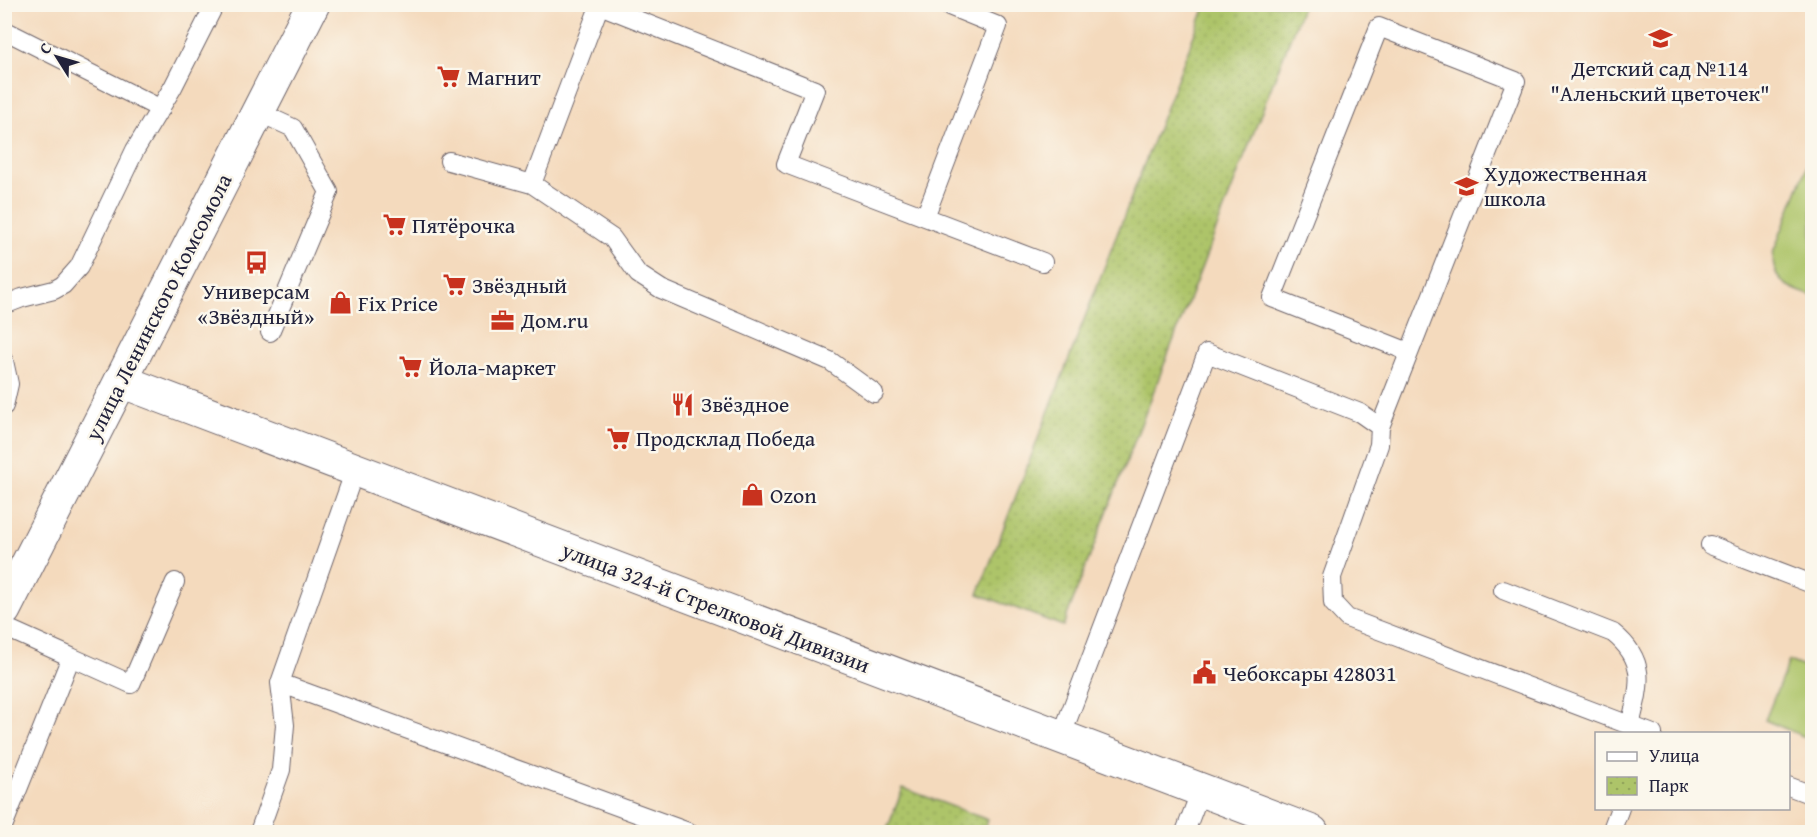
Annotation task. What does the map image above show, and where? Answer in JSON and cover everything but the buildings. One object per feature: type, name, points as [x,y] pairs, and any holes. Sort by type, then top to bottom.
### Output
[{"type":"street","name":"улица Ленинского Комсомола","points":[[4,610],[313,4]]},
{"type":"street","name":"улица 324-й Стрелковой Дивизии","points":[[121,381],[1312,832]]},
{"type":"lane","points":[[4,305],[22,297],[54,290],[72,277],[79,267],[135,150],[161,109],[215,4]]},
{"type":"lane","points":[[925,217],[998,26],[944,4]]},
{"type":"lane","points":[[532,184],[598,5],[815,90],[786,164],[1043,262]]},
{"type":"lane","points":[[1409,352],[1272,298],[1378,27],[1516,81],[1380,428],[1379,445],[1332,577],[1333,603],[1347,618],[1647,732]]},
{"type":"lane","points":[[4,30],[161,109]]},
{"type":"lane","points":[[258,112],[293,128],[329,192],[270,332]]},
{"type":"lane","points":[[449,161],[532,184],[612,238],[638,274],[661,289],[830,361],[874,393]]},
{"type":"lane","points":[[1061,737],[1207,353],[1360,413],[1380,428]]},
{"type":"lane","points":[[4,361],[9,384],[4,406]]},
{"type":"lane","points":[[260,832],[281,770],[285,725],[280,683],[355,470]]},
{"type":"lane","points":[[1710,545],[1812,584]]},
{"type":"lane","points":[[4,627],[131,684],[175,582]]},
{"type":"lane","points":[[1503,590],[1613,633],[1627,644],[1636,661],[1639,689],[1630,726]]},
{"type":"lane","points":[[4,824],[71,657]]},
{"type":"lane","points":[[280,683],[688,832]]},
{"type":"lane","points":[[1790,787],[1812,795]]},
{"type":"lane","points":[[1185,832],[1201,790]]},
{"type":"lane","points":[[1611,832],[1619,810]]},
{"type":"green space","points":[[1206,4],[1303,5],[1063,626],[978,594]]},
{"type":"green space","points":[[1812,153],[1812,296],[1783,283],[1775,272],[1773,253]]},
{"type":"green space","points":[[1789,661],[1812,670],[1812,740],[1765,720]]},
{"type":"green space","points":[[903,788],[988,820],[984,832],[886,832]]},
{"type":"place","name":"Детский сад №114 \"Аленьский цветочек\"","points":[[1660,39]]},
{"type":"place","name":"Магнит","points":[[449,77]]},
{"type":"place","name":"Художественная школа","points":[[1466,186]]},
{"type":"place","name":"Пятёрочка","points":[[394,225]]},
{"type":"place","name":"Универсам «Звёздный»","points":[[256,262]]},
{"type":"place","name":"Звёздный","points":[[454,285]]},
{"type":"place","name":"Fix Price","points":[[340,303]]},
{"type":"place","name":"Дом.ru","points":[[503,320]]},
{"type":"place","name":"Йола-маркет","points":[[411,367]]},
{"type":"place","name":"Звёздное","points":[[683,404]]},
{"type":"place","name":"Продсклад Победа","points":[[618,438]]},
{"type":"place","name":"Ozon","points":[[752,495]]},
{"type":"place","name":"Чебоксары 428031","points":[[1205,673]]}]
